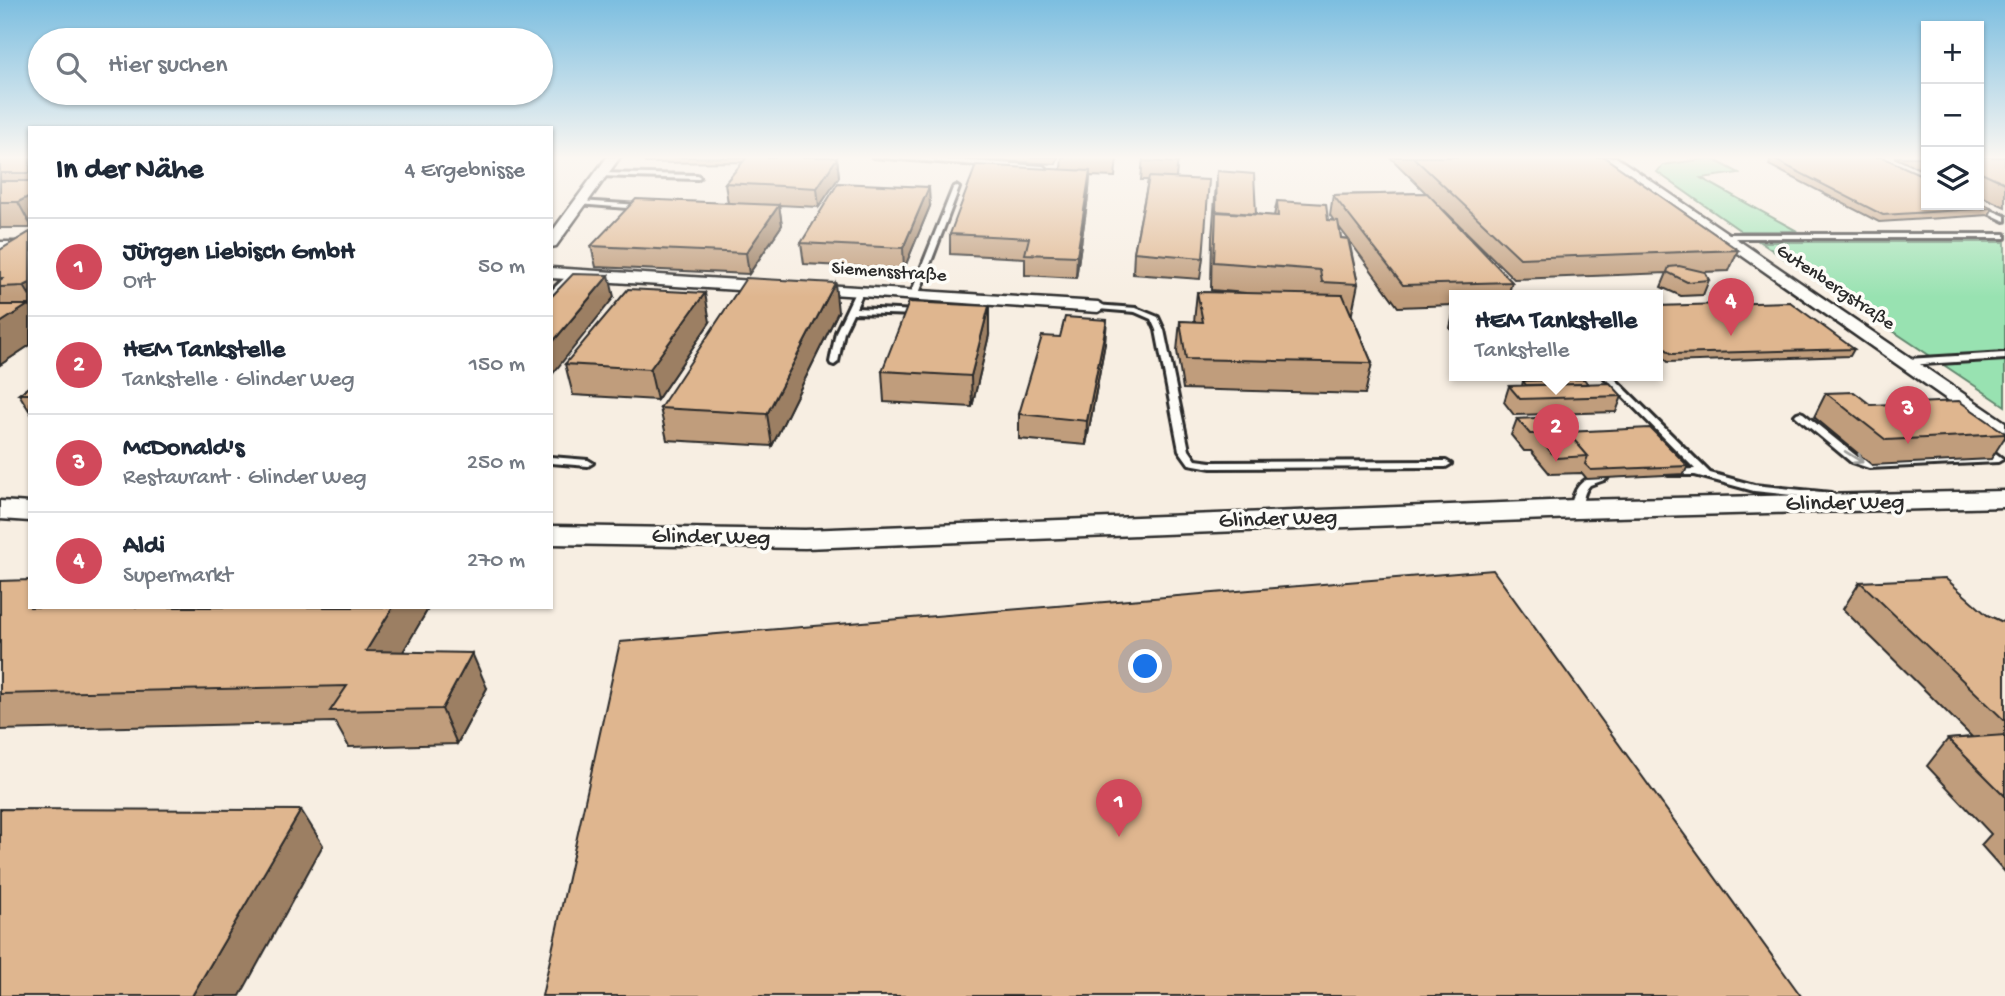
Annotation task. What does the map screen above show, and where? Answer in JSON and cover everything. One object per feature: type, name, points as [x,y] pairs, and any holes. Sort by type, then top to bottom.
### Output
[{"type":"main road","name":"Glinder Weg","points":[[553,535],[805,539],[1576,509],[1893,504],[2005,499]]},
{"type":"main road","points":[[0,510],[28,512]]},
{"type":"street","points":[[553,240],[580,203]]},
{"type":"street","name":"Gutenbergstraße","points":[[1675,203],[2005,430]]},
{"type":"street","points":[[0,246],[28,247]]},
{"type":"street","points":[[10,261],[28,248]]},
{"type":"street","name":"Siemensstraße","points":[[553,273],[687,287],[859,292],[1098,307]]},
{"type":"lane","points":[[589,203],[651,207]]},
{"type":"lane","points":[[914,296],[950,203]]},
{"type":"lane","points":[[1984,210],[2005,219]]},
{"type":"lane","points":[[1722,236],[2005,236]]},
{"type":"lane","points":[[553,293],[573,275]]},
{"type":"lane","points":[[834,362],[841,332],[859,292]]},
{"type":"lane","points":[[1098,307],[1136,310],[1154,317],[1160,330],[1184,450],[1193,462],[1211,465],[1446,464]]},
{"type":"lane","points":[[851,310],[925,313]]},
{"type":"lane","points":[[1907,362],[2005,356]]},
{"type":"lane","points":[[1611,381],[1708,475]]},
{"type":"lane","points":[[1800,415],[1855,460],[1869,465],[1998,460],[1974,441]]},
{"type":"lane","points":[[553,460],[588,463]]},
{"type":"lane","points":[[1657,474],[1695,472],[1754,488],[1893,504]]},
{"type":"lane","points":[[1576,509],[1577,495],[1582,486],[1593,477],[1618,476]]},
{"type":"green space","points":[[1702,203],[1747,203],[1797,231],[1741,231]]},
{"type":"green space","points":[[1760,242],[2005,242],[2005,406]]},
{"type":"building","points":[[632,203],[779,205],[746,253],[591,246]]},
{"type":"building","points":[[825,203],[922,203],[903,248],[801,243]]},
{"type":"building","points":[[962,203],[1085,203],[1077,256],[1025,254],[1029,238],[950,234]]},
{"type":"building","points":[[1144,203],[1207,203],[1203,258],[1134,252]]},
{"type":"building","points":[[1216,203],[1255,203],[1256,214],[1216,211]]},
{"type":"building","points":[[1277,203],[1326,204],[1328,220],[1338,221],[1341,238],[1348,239],[1358,284],[1322,282],[1320,270],[1214,262],[1216,212],[1278,216]]},
{"type":"building","points":[[1340,203],[1437,203],[1512,282],[1403,285]]},
{"type":"building","points":[[1462,203],[1671,203],[1738,250],[1520,258]]},
{"type":"building","points":[[1860,203],[1921,203],[1921,210],[1962,210],[1883,215]]},
{"type":"building","points":[[28,233],[28,284],[0,287],[0,280],[3,278],[0,278],[0,250]]},
{"type":"building","points":[[1679,266],[1705,272],[1709,280],[1687,282],[1667,272],[1669,267]]},
{"type":"building","points":[[573,274],[609,275],[553,342],[553,295]]},
{"type":"building","points":[[746,278],[835,283],[767,414],[660,408]]},
{"type":"building","points":[[628,289],[705,293],[650,369],[565,364]]},
{"type":"building","points":[[1197,292],[1343,295],[1372,363],[1186,359],[1180,321],[1203,322]]},
{"type":"building","points":[[909,302],[989,306],[971,376],[882,371]]},
{"type":"building","points":[[1790,302],[1854,349],[1672,354],[1663,347],[1663,306]]},
{"type":"building","points":[[0,305],[28,305],[0,323]]},
{"type":"building","points":[[1065,317],[1107,320],[1087,421],[1019,414],[1042,336],[1060,337]]},
{"type":"building","points":[[1523,381],[1586,381],[1588,384],[1526,385]]},
{"type":"building","points":[[1610,383],[1622,396],[1520,399],[1509,386]]},
{"type":"building","points":[[1854,392],[1871,405],[1959,401],[2005,434],[1886,440],[1826,393]]},
{"type":"building","points":[[1554,417],[1588,456],[1556,458],[1536,434],[1530,434],[1517,419]]},
{"type":"building","points":[[1650,428],[1688,466],[1591,470],[1585,464],[1588,456],[1567,432]]},
{"type":"building","points":[[1493,570],[1801,996],[542,996],[620,642]]},
{"type":"building","points":[[1945,578],[1987,615],[2005,623],[2005,721],[1860,582]]},
{"type":"building","points":[[28,580],[28,609],[392,609],[366,651],[472,653],[442,709],[330,711],[347,686],[0,694],[0,581]]},
{"type":"building","points":[[2005,735],[2005,796],[1948,739]]},
{"type":"building","points":[[0,809],[301,810],[192,996],[0,996]]},
{"type":"place","name":"Aldi","points":[[1731,336]]},
{"type":"place","name":"McDonald's","points":[[1908,444]]},
{"type":"place","name":"HEM Tankstelle","points":[[1556,462]]},
{"type":"place","name":"Jürgen Liebisch GmbH","points":[[1119,837]]}]
